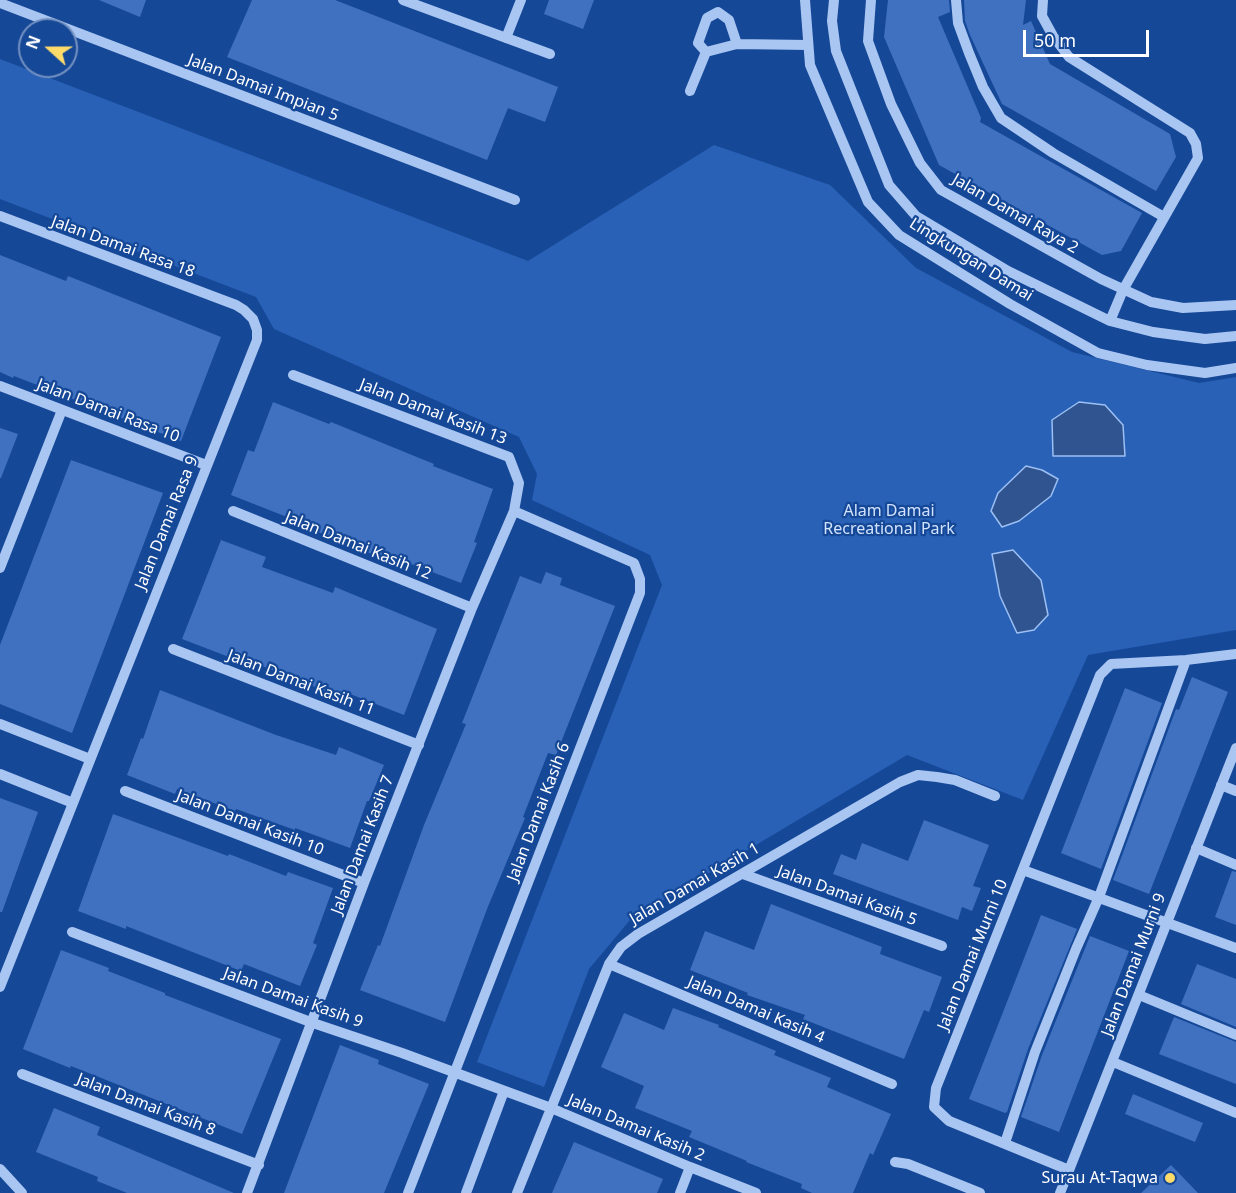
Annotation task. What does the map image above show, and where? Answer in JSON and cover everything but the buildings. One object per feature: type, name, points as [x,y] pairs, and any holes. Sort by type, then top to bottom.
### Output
[{"type":"street","points":[[403,0],[550,54]]},
{"type":"street","points":[[506,38],[521,0]]},
{"type":"street","name":"Lingkungan Damai","points":[[834,0],[832,21],[836,51],[889,185],[916,216],[1008,271],[1110,321],[1153,332],[1205,339],[1236,336]]},
{"type":"street","name":"Jalan Damai Raya 2","points":[[871,0],[868,41],[887,94],[920,164],[941,190],[1123,290],[1150,302],[1183,308],[1236,305]]},
{"type":"street","points":[[956,0],[958,23],[969,53],[983,87],[1001,118],[1053,153],[1164,217]]},
{"type":"street","points":[[1043,0],[1042,16],[1053,36],[1069,57],[1190,133],[1197,144],[1198,158],[1123,290],[1110,321]]},
{"type":"street","name":"Lingkungan Damai","points":[[804,1],[810,65],[868,202],[899,235],[1010,303],[1098,353],[1147,365],[1205,373],[1236,368]]},
{"type":"street","name":"Jalan Damai Impian 5","points":[[0,3],[515,200]]},
{"type":"street","points":[[706,52],[698,43],[707,18],[718,12],[729,20],[737,44]]},
{"type":"street","points":[[706,52],[737,44],[808,45]]},
{"type":"street","points":[[690,91],[706,52]]},
{"type":"street","name":"Jalan Damai Rasa 18","points":[[0,216],[236,305]]},
{"type":"street","name":"Jalan Damai Rasa 9","points":[[0,987],[257,340],[257,330],[253,319],[236,305]]},
{"type":"street","name":"Jalan Damai Kasih 13","points":[[293,375],[509,457],[519,483],[514,511]]},
{"type":"street","name":"Jalan Damai Rasa 10","points":[[0,386],[206,465]]},
{"type":"street","points":[[0,567],[62,410]]},
{"type":"street","name":"Jalan Damai Kasih 12","points":[[233,511],[471,608]]},
{"type":"street","name":"Jalan Damai Kasih 7","points":[[247,1193],[471,608],[514,511]]},
{"type":"street","name":"Jalan Damai Kasih 6","points":[[408,1193],[640,593],[640,579],[634,563],[514,511]]},
{"type":"street","name":"Jalan Damai Kasih 11","points":[[174,649],[418,745]]},
{"type":"street","points":[[1005,1143],[1035,1052],[1099,897],[1186,660],[1236,654]]},
{"type":"street","name":"Jalan Damai Murni 10","points":[[1069,1170],[949,1121],[934,1107],[936,1088],[1100,675],[1111,663],[1186,660]]},
{"type":"street","points":[[0,724],[90,759]]},
{"type":"street","name":"Jalan Damai Murni 9","points":[[1060,1193],[1236,748]]},
{"type":"street","points":[[0,774],[73,803]]},
{"type":"street","name":"Jalan Damai Kasih 1","points":[[517,1193],[609,964],[621,947],[638,934],[900,782],[918,775],[955,780],[995,796]]},
{"type":"street","points":[[1221,785],[1236,791]]},
{"type":"street","name":"Jalan Damai Kasih 10","points":[[125,791],[364,883]]},
{"type":"street","points":[[1196,848],[1236,865]]},
{"type":"street","points":[[1023,870],[1236,948]]},
{"type":"street","name":"Jalan Damai Kasih 5","points":[[743,874],[942,946]]},
{"type":"street","name":"Jalan Damai Kasih 9","points":[[72,932],[313,1023],[504,1091]]},
{"type":"street","name":"Jalan Damai Kasih 4","points":[[609,964],[892,1084]]},
{"type":"street","points":[[1138,995],[1236,1035]]},
{"type":"street","points":[[1113,1062],[1236,1113]]},
{"type":"street","name":"Jalan Damai Kasih 8","points":[[22,1074],[258,1165]]},
{"type":"street","points":[[466,1193],[504,1091]]},
{"type":"street","name":"Jalan Damai Kasih 2","points":[[504,1091],[551,1108],[756,1193]]},
{"type":"street","points":[[895,1162],[908,1164],[980,1193]]},
{"type":"street","points":[[680,1193],[690,1167]]},
{"type":"street","points":[[0,1169],[22,1193]]},
{"type":"green space","name":"Alam Damai Recreational Park","points":[[0,59],[18,66],[18,78],[50,78],[528,261],[714,145],[830,185],[916,268],[1072,352],[1199,383],[1236,377],[1236,630],[1088,655],[1023,800],[907,755],[630,920],[589,969],[544,1087],[477,1062],[662,585],[650,555],[532,500],[537,474],[519,437],[274,329],[256,297],[0,199]]},
{"type":"shaded area","points":[[1079,402],[1105,405],[1123,425],[1125,456],[1053,456],[1052,420]]},
{"type":"shaded area","points":[[1026,466],[1042,470],[1058,479],[1051,496],[1019,521],[1002,527],[991,511],[998,493]]},
{"type":"shaded area","points":[[1013,550],[1041,580],[1048,615],[1034,630],[1017,633],[1000,596],[992,554]]},
{"type":"place","name":"Surau At-Taqwa","points":[[1170,1178]]}]
